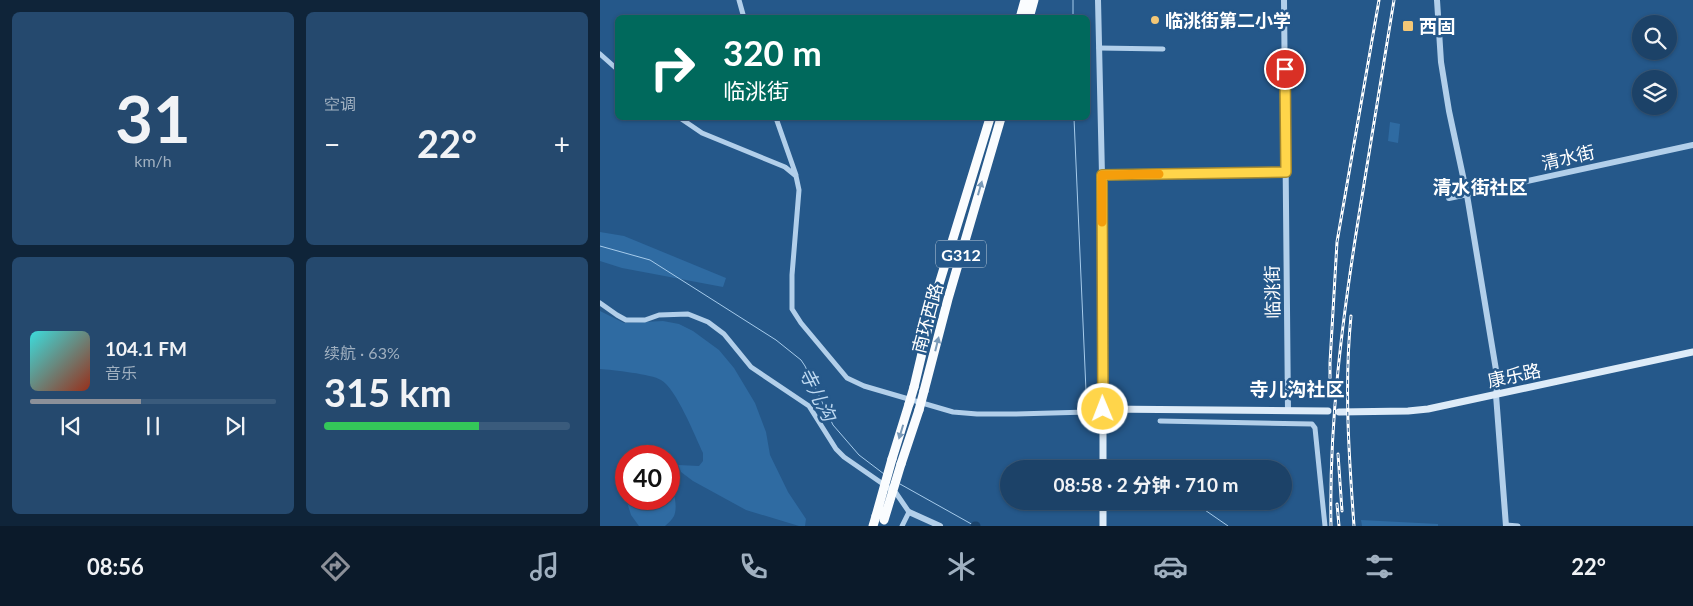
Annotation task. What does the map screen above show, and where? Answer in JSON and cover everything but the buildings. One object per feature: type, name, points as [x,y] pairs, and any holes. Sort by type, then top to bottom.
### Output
[{"type":"highway","points":[[1021,15],[1025,0]]},
{"type":"highway","points":[[1030,15],[1034,0]]},
{"type":"highway","name":"南环西路","points":[[873,526],[881,521],[936,294],[989,120]]},
{"type":"highway","name":"南环西路","points":[[896,461],[919,410],[948,299],[1000,120]]},
{"type":"main road","name":"康乐路","points":[[1339,412],[1413,411],[1693,352]]},
{"type":"main road","points":[[1103,460],[1103,409],[1328,411]]},
{"type":"main road","points":[[1103,510],[1103,526]]},
{"type":"street","points":[[739,0],[743,15]]},
{"type":"street","points":[[777,120],[799,190],[792,275],[792,309],[801,323],[848,378],[864,386],[953,412],[977,414],[1041,413],[1088,412],[1103,409],[1102,175],[1098,0]]},
{"type":"street","name":"临洮街","points":[[1284,0],[1288,411]]},
{"type":"street","points":[[1437,0],[1441,62],[1449,111],[1467,195],[1498,382],[1496,395],[1506,525],[1518,526]]},
{"type":"street","points":[[1099,48],[1163,49]]},
{"type":"street","points":[[600,54],[615,67]]},
{"type":"street","points":[[683,120],[702,134],[785,167],[796,176]]},
{"type":"street","name":"清水街","points":[[1449,198],[1693,145]]},
{"type":"street","points":[[1102,175],[1286,172]]},
{"type":"street","points":[[600,303],[626,320],[645,320],[659,315],[688,314],[708,322],[724,334],[750,367],[809,406],[836,449],[844,457],[896,493],[909,512],[940,526]]},
{"type":"street","points":[[1160,421],[1312,424],[1315,428],[1325,526]]},
{"type":"street","points":[[902,526],[909,512]]},
{"type":"shaded area","points":[[1390,122],[1400,124],[1398,143],[1388,141]]},
{"type":"shaded area","points":[[600,232],[624,236],[726,278],[723,287],[622,268],[600,261]]},
{"type":"shaded area","points":[[600,311],[624,323],[663,321],[679,324],[693,331],[719,350],[734,368],[755,403],[766,432],[770,455],[788,492],[806,519],[805,526],[799,526],[746,510],[693,481],[681,472],[680,465],[699,466],[703,461],[703,453],[685,413],[673,392],[661,380],[656,378],[641,374],[600,369]]},
{"type":"shaded area","points":[[629,510],[675,510],[673,517],[665,526],[639,526]]},
{"type":"shaded area","points":[[1361,520],[1438,524],[1438,526],[1362,526]]},
{"type":"waterway","points":[[1073,0],[1073,15]]},
{"type":"waterway","points":[[1074,120],[1086,391]]},
{"type":"waterway","name":"寺儿沟","points":[[600,246],[650,260],[776,340],[801,360],[833,425],[859,455],[884,474]]},
{"type":"waterway","name":"寺儿沟","points":[[900,484],[975,526]]},
{"type":"waterway","points":[[1205,510],[1228,526]]},
{"type":"railway","points":[[1330,394],[1337,242],[1379,0]]},
{"type":"railway","points":[[1331,526],[1334,411],[1342,335],[1358,221],[1394,0]]},
{"type":"railway","points":[[1351,316],[1348,395],[1354,526]]},
{"type":"railway","points":[[1338,454],[1342,511]]},
{"type":"railway","points":[[1337,504],[1339,526]]},
{"type":"slow traffic","points":[[1102,222],[1102,175],[1159,174]]},
{"type":"place","name":"临洮街第二小学","points":[[1155,20]]},
{"type":"place","name":"西固","points":[[1408,26]]},
{"type":"district","name":"清水街社区","points":[[1480,186]]},
{"type":"district","name":"寺儿沟社区","points":[[1297,388]]},
{"type":"route","points":[[1103,409],[1102,175],[1286,172],[1285,69]]}]
